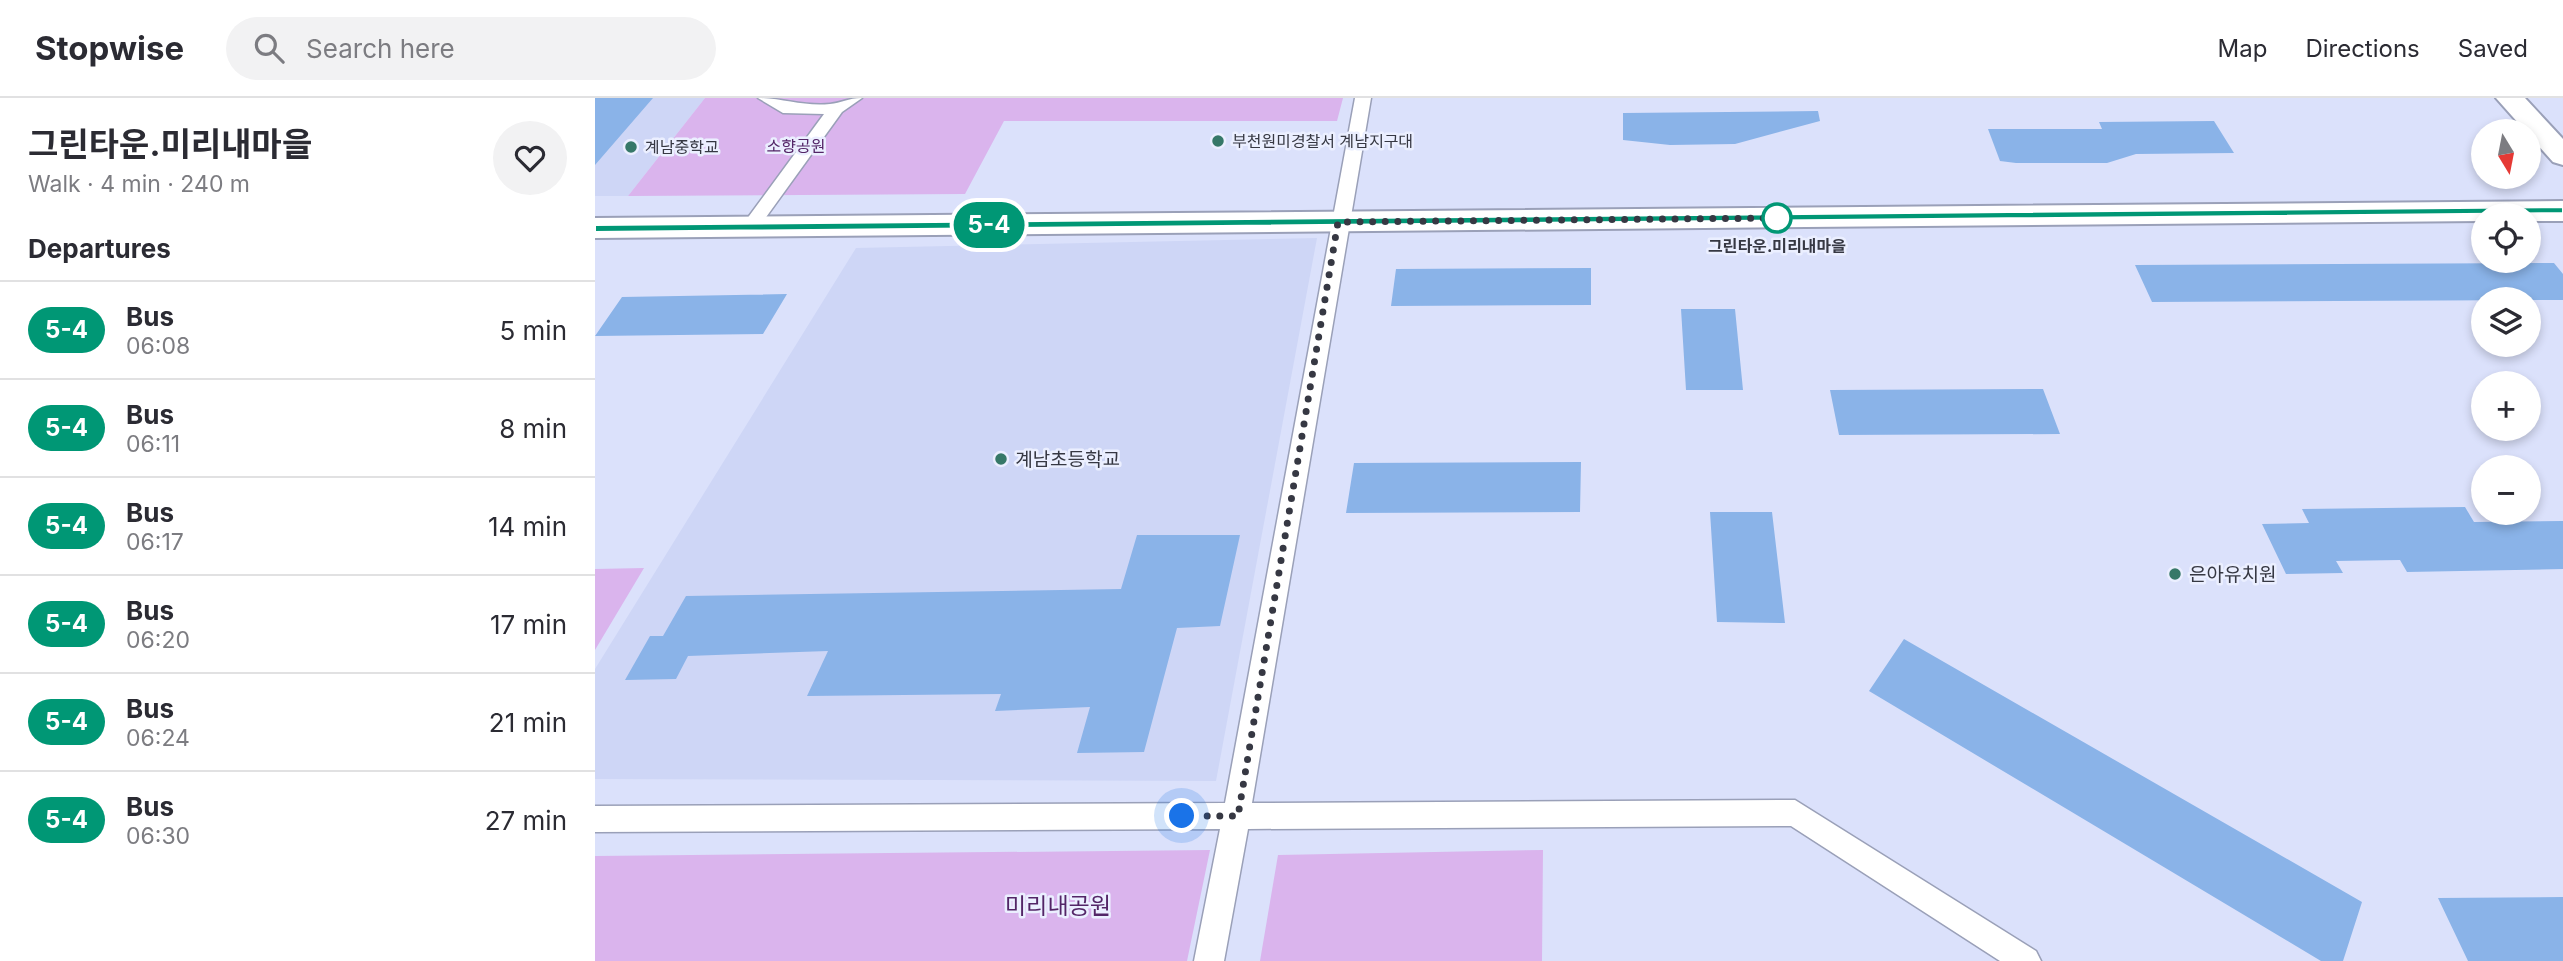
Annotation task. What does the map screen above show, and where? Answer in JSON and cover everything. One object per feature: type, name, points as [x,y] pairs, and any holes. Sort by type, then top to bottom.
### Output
[{"type":"street","points":[[766,98],[783,108],[836,108]]},
{"type":"street","points":[[750,227],[836,108],[854,98]]},
{"type":"street","points":[[1209,961],[1238,816],[1338,222],[1363,98]]},
{"type":"street","points":[[2510,98],[2563,156]]},
{"type":"street","points":[[595,228],[2563,211]]},
{"type":"street","points":[[595,818],[1795,813],[2026,961]]},
{"type":"shaded area","name":"계남중학교","points":[[595,98],[705,98],[628,196],[595,196]]},
{"type":"shaded area","name":"계남초등학교","points":[[1317,238],[1216,781],[595,779],[595,669],[856,248]]},
{"type":"green space","name":"소향공원","points":[[705,98],[1343,98],[1337,121],[1004,121],[965,194],[628,196]]},
{"type":"green space","points":[[644,568],[595,650],[595,569]]},
{"type":"green space","name":"미리내공원","points":[[1210,850],[1187,961],[595,961],[595,856]]},
{"type":"green space","points":[[1543,850],[1542,961],[1260,961],[1278,855]]},
{"type":"building","points":[[595,98],[653,98],[595,165]]},
{"type":"building","points":[[1818,111],[1820,121],[1735,144],[1670,145],[1623,140],[1623,113]]},
{"type":"building","points":[[2214,121],[2234,153],[2136,154],[2107,163],[2000,161],[1988,129],[2102,129],[2099,122]]},
{"type":"building","points":[[2471,263],[2471,273],[2541,273],[2541,263],[2554,263],[2563,274],[2563,300],[2541,300],[2541,287],[2471,287],[2471,300],[2152,302],[2135,265]]},
{"type":"building","points":[[1591,268],[1591,305],[1391,306],[1396,269]]},
{"type":"building","points":[[787,294],[763,334],[595,336],[622,297]]},
{"type":"building","points":[[1681,309],[1735,309],[1743,390],[1686,390]]},
{"type":"building","points":[[2043,389],[2060,434],[1839,435],[1830,390]]},
{"type":"building","points":[[1581,462],[1580,512],[1346,513],[1354,463]]},
{"type":"building","points":[[2465,507],[2471,517],[2471,525],[2541,525],[2541,521],[2563,521],[2563,569],[2407,572],[2400,560],[2336,561],[2343,573],[2286,574],[2262,524],[2309,523],[2302,509]]},
{"type":"building","points":[[1710,512],[1772,512],[1785,623],[1717,622]]},
{"type":"building","points":[[1137,535],[1240,535],[1220,626],[1177,628],[1144,752],[1077,753],[1090,707],[995,711],[1001,694],[807,696],[828,651],[688,656],[676,679],[625,680],[650,636],[663,636],[686,596],[1121,589]]},
{"type":"building","points":[[1904,639],[2362,902],[2343,961],[2321,961],[1869,691]]},
{"type":"building","points":[[2563,897],[2563,961],[2468,961],[2438,898]]},
{"type":"bus line","name":"5-4","points":[[595,228],[2563,210]]},
{"type":"place","name":"부천원미경찰서 계남지구대","points":[[1218,141]]},
{"type":"place","name":"계남중학교","points":[[631,147]]},
{"type":"place","name":"그린타운.미리내마을","points":[[1777,218]]},
{"type":"place","name":"계남초등학교","points":[[1001,459]]},
{"type":"place","name":"은아유치원","points":[[2175,574]]},
{"type":"route","points":[[1182,816],[1238,816],[1338,222],[1781,218],[1777,218]]}]
